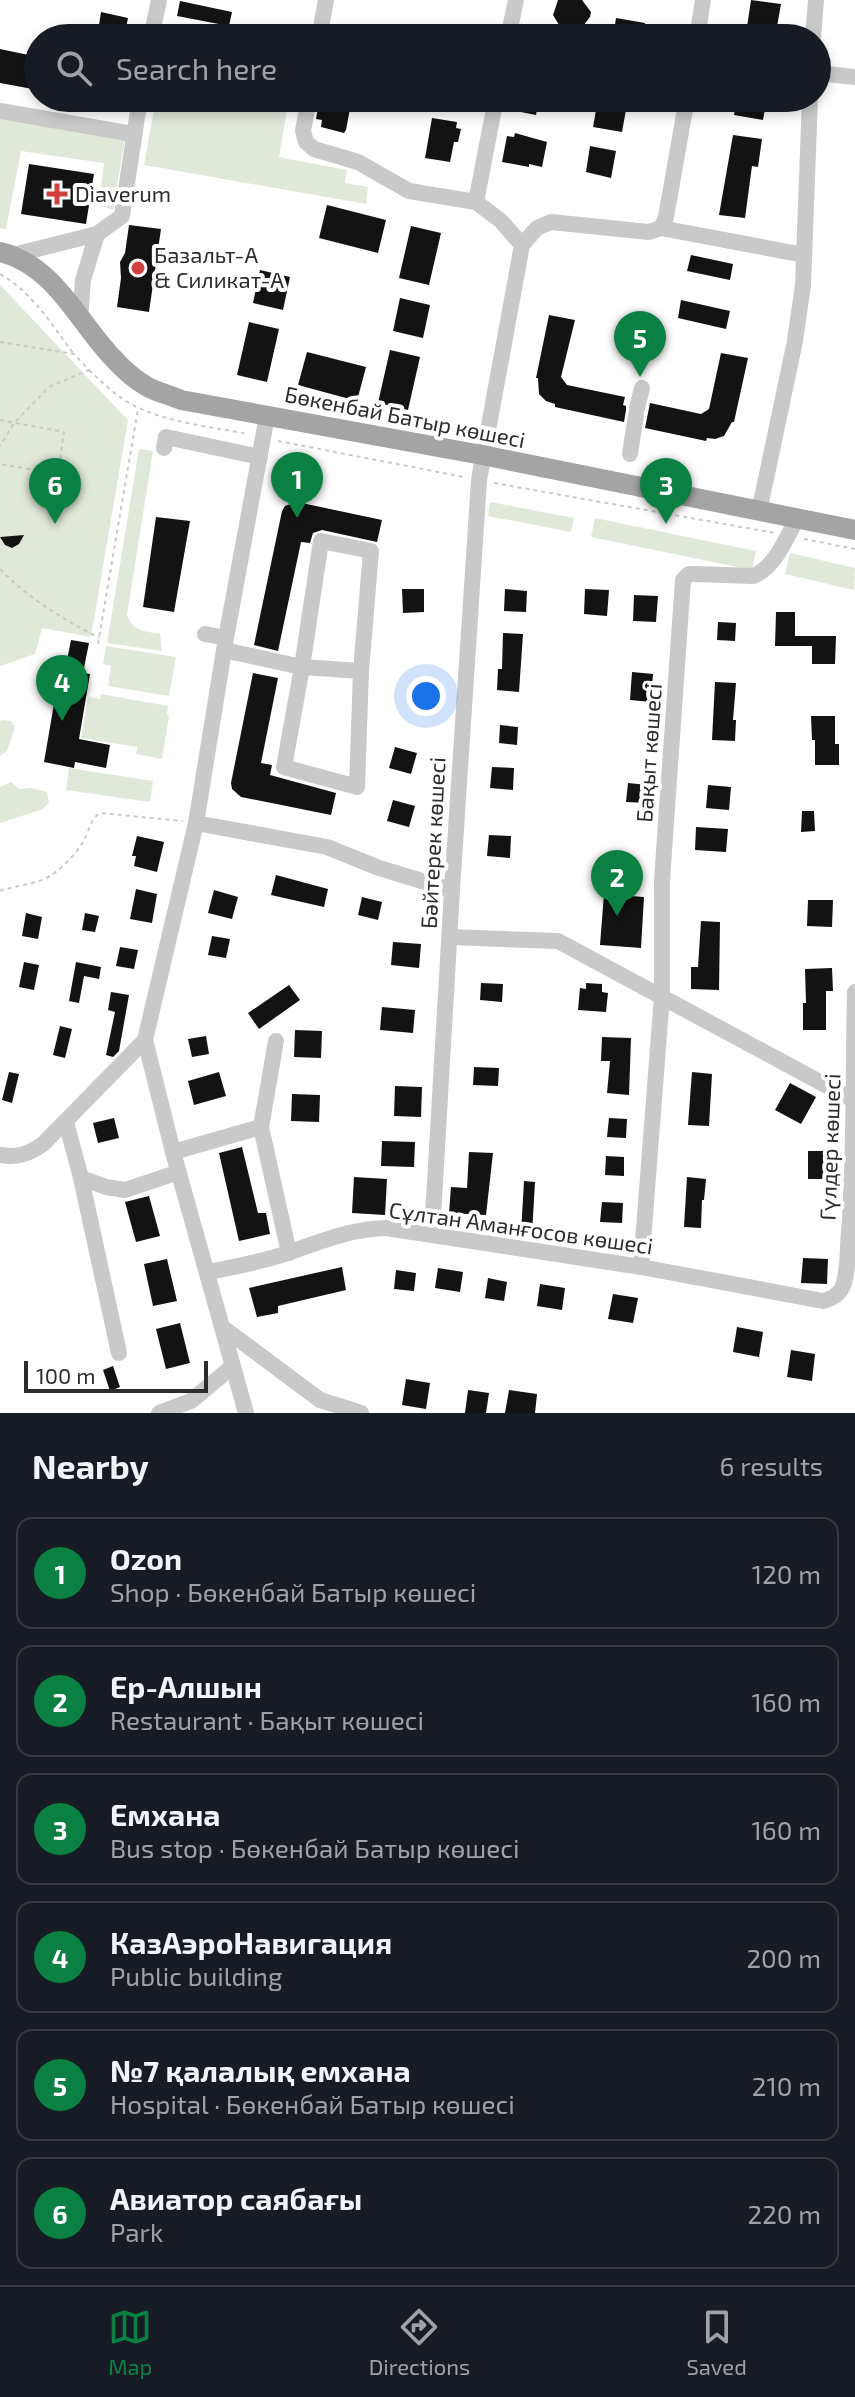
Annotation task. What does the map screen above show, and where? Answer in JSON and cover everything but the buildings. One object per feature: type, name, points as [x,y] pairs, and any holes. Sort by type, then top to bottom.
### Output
[{"type":"main road","name":"Бөкенбай Батыр көшесі","points":[[7,254],[35,266],[55,285],[114,359],[145,386],[181,400],[482,455],[759,512],[792,527],[855,530]]},
{"type":"street","points":[[154,24],[159,0]]},
{"type":"street","points":[[322,24],[326,0]]},
{"type":"street","points":[[511,24],[516,0]]},
{"type":"street","points":[[699,24],[703,0]]},
{"type":"street","points":[[814,24],[816,0]]},
{"type":"street","points":[[831,74],[855,77]]},
{"type":"street","points":[[0,111],[133,134]]},
{"type":"street","points":[[7,254],[97,234],[122,216],[137,112]]},
{"type":"street","points":[[306,112],[303,131],[306,142],[314,149],[358,162],[409,191],[476,202],[501,221],[522,245],[537,228],[551,222],[649,232],[661,228],[804,255]]},
{"type":"street","points":[[476,202],[493,112]]},
{"type":"street","points":[[661,228],[666,217],[685,112]]},
{"type":"street","points":[[759,512],[795,341],[803,285],[809,112]]},
{"type":"street","points":[[80,319],[83,280],[97,234]]},
{"type":"street","name":"Бәйтерек көшесі","points":[[432,1234],[479,480],[522,245]]},
{"type":"street","points":[[630,454],[642,388]]},
{"type":"street","points":[[246,1413],[145,1040],[196,823],[267,416]]},
{"type":"street","points":[[164,448],[166,437],[260,457]]},
{"type":"street","name":"Бақыт көшесі","points":[[641,1267],[662,996],[662,880],[683,580],[689,574],[759,574],[769,564],[792,527]]},
{"type":"street","points":[[321,541],[371,551],[361,671],[357,787],[284,767],[321,541]]},
{"type":"street","points":[[205,634],[225,644],[302,667],[361,671]]},
{"type":"street","points":[[196,823],[327,847],[379,868],[452,890]]},
{"type":"street","points":[[450,937],[558,941],[854,1101]]},
{"type":"street","name":"Гүлдер көшесі","points":[[833,1298],[841,1291],[845,1281],[852,1177],[855,992]]},
{"type":"street","points":[[0,1155],[14,1157],[35,1150],[145,1040]]},
{"type":"street","points":[[276,1041],[261,1127],[289,1253]]},
{"type":"street","points":[[66,1122],[119,1353]]},
{"type":"street","points":[[173,1152],[261,1127]]},
{"type":"street","points":[[81,1178],[125,1190],[179,1172]]},
{"type":"street","name":"Сұлтан Аманғосов көшесі","points":[[207,1272],[260,1262],[359,1229],[386,1228],[641,1267],[823,1301],[833,1298]]},
{"type":"street","points":[[222,1327],[320,1400],[361,1413]]},
{"type":"street","points":[[159,1413],[191,1401],[233,1366]]},
{"type":"path","points":[[0,274],[15,283],[38,305],[89,370],[138,408],[263,437],[479,480],[792,527],[855,549]]},
{"type":"path","points":[[0,342],[74,354]]},
{"type":"path","points":[[0,446],[14,423],[49,387],[89,370]]},
{"type":"path","points":[[98,644],[138,408]]},
{"type":"path","points":[[0,420],[64,432],[58,474],[0,464]]},
{"type":"path","points":[[0,569],[51,613],[99,638]]},
{"type":"path","points":[[0,891],[44,879],[55,872],[79,848],[94,817],[100,813],[196,823]]},
{"type":"shaded area","points":[[153,112],[287,112],[279,157],[347,170],[345,183],[368,187],[366,204],[144,165]]},
{"type":"shaded area","points":[[0,116],[125,139],[113,210],[99,205],[104,163],[21,151],[6,229],[0,228]]},
{"type":"shaded area","points":[[0,285],[128,420],[91,637],[42,628],[35,654],[0,666]]},
{"type":"shaded area","points":[[139,449],[153,451],[127,615],[136,628],[160,634],[162,651],[107,643]]},
{"type":"shaded area","points":[[490,502],[574,518],[571,532],[488,516]]},
{"type":"shaded area","points":[[595,518],[756,551],[752,570],[591,537]]},
{"type":"shaded area","points":[[790,553],[855,568],[854,590],[785,574]]},
{"type":"shaded area","points":[[106,646],[176,657],[169,696],[108,686],[111,666],[103,664]]},
{"type":"shaded area","points":[[101,694],[168,706],[162,759],[136,754],[137,747],[81,738],[88,697],[100,699]]},
{"type":"shaded area","points":[[0,721],[11,721],[15,727],[7,751],[0,756]]},
{"type":"shaded area","points":[[69,768],[153,781],[150,802],[66,790]]},
{"type":"shaded area","points":[[11,782],[20,789],[47,792],[49,802],[43,809],[0,823],[0,787]]},
{"type":"place","name":"Diaverum","points":[[57,194]]},
{"type":"place","name":"Базальт-А & Силикат-А","points":[[138,268]]},
{"type":"place","name":"№7 қалалық емхана","points":[[640,377]]},
{"type":"place","name":"Ozon","points":[[297,518]]},
{"type":"place","name":"Авиатор саябағы","points":[[55,524]]},
{"type":"place","name":"Емхана","points":[[666,524]]},
{"type":"place","name":"КазАэроНавигация","points":[[62,721]]},
{"type":"place","name":"Ер-Алшын","points":[[617,916]]}]
